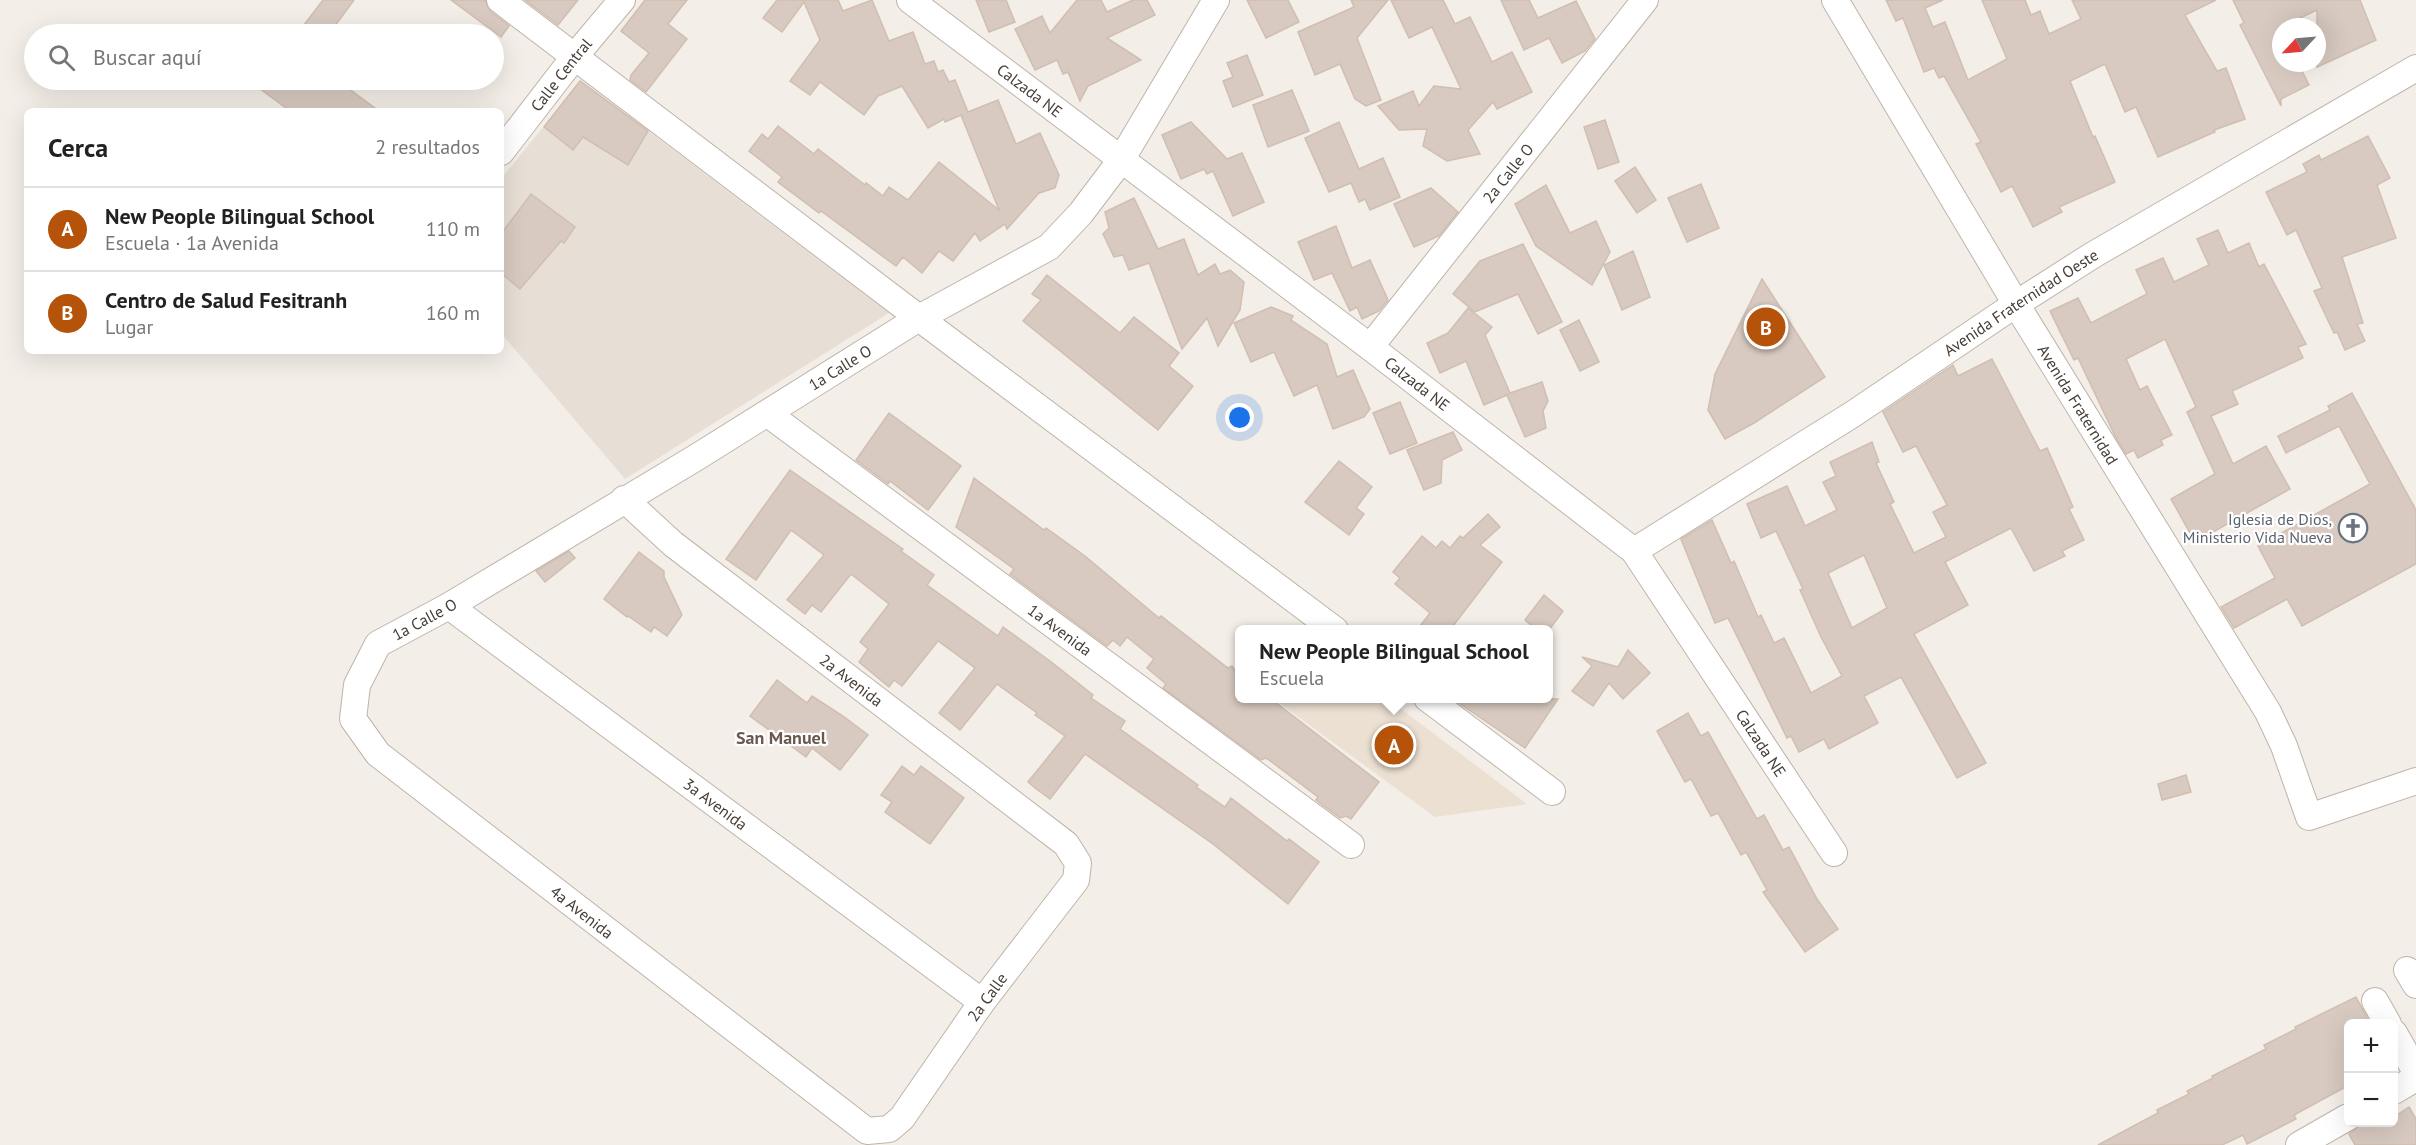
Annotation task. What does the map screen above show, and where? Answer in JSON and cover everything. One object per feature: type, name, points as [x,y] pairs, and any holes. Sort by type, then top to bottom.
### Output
[{"type":"street","points":[[500,0],[1328,625]]},
{"type":"street","name":"Calle Central","points":[[504,148],[575,56],[622,0]]},
{"type":"street","name":"Calzada NE","points":[[910,0],[1370,347],[1634,551],[1834,853]]},
{"type":"street","name":"1a Calle O","points":[[378,644],[449,606],[768,414],[919,318],[1049,247],[1081,213],[1120,160],[1216,0]]},
{"type":"street","name":"2a Calle O","points":[[1370,347],[1645,0]]},
{"type":"street","name":"Avenida Fraternidad","points":[[1835,0],[2016,304],[2268,712],[2284,746],[2309,816],[2416,781]]},
{"type":"street","name":"Avenida Fraternidad Oeste","points":[[1634,551],[1853,414],[2093,255],[2416,68]]},
{"type":"street","name":"1a Avenida","points":[[768,414],[1351,845]]},
{"type":"street","name":"2a Avenida","points":[[624,499],[673,544],[1066,844],[1078,863]]},
{"type":"street","name":"3a Avenida","points":[[449,606],[982,1002]]},
{"type":"street","name":"4a Avenida","points":[[378,644],[357,686],[353,719],[378,754],[867,1131],[889,1129]]},
{"type":"street","points":[[1432,703],[1552,792]]},
{"type":"street","name":"2a Calle","points":[[889,1129],[902,1118],[982,1002],[1076,880],[1078,863]]},
{"type":"street","points":[[2375,1001],[2386,1019]]},
{"type":"street","points":[[2398,1041],[2416,1072]]},
{"type":"street","points":[[2398,1089],[2416,1078]]},
{"type":"street","points":[[2300,1145],[2344,1120]]},
{"type":"shaded area","points":[[581,80],[889,313],[625,479],[504,337],[504,175]]},
{"type":"shaded area","points":[[1279,703],[1393,703],[1527,804],[1435,817]]},
{"type":"building","points":[[323,0],[354,0],[336,24],[305,24]]},
{"type":"building","points":[[451,0],[485,0],[491,12],[509,26],[504,33],[504,24],[483,24]]},
{"type":"building","points":[[525,0],[578,0],[558,25]]},
{"type":"building","points":[[645,0],[687,0],[668,24],[687,39],[646,92],[630,80],[631,75],[649,53],[621,31]]},
{"type":"building","points":[[777,0],[838,0],[843,11],[872,0],[889,41],[913,32],[925,64],[934,61],[938,72],[943,70],[949,82],[955,80],[968,112],[998,100],[1016,144],[1040,133],[1059,175],[1055,188],[1039,193],[1007,229],[1005,224],[980,241],[975,233],[953,261],[939,251],[922,273],[903,257],[896,266],[778,182],[782,177],[749,151],[762,134],[768,139],[778,126],[814,154],[818,149],[883,196],[889,187],[908,200],[939,162],[999,210],[961,115],[945,122],[944,119],[928,128],[902,86],[878,96],[864,115],[820,82],[810,95],[790,81],[820,40],[804,2],[782,32],[763,18]]},
{"type":"building","points":[[976,0],[1006,0],[1015,22],[989,32]]},
{"type":"building","points":[[1077,0],[1101,0],[1107,12],[1133,0],[1147,0],[1155,15],[1107,38],[1141,60],[1088,86],[1080,101],[1068,72],[1063,74],[1057,60],[1035,70],[1015,29],[1042,16],[1050,33]]},
{"type":"building","points":[[1247,0],[1288,0],[1299,22],[1266,38]]},
{"type":"building","points":[[1351,0],[1388,0],[1357,38],[1381,100],[1366,106],[1355,99],[1340,64],[1315,75],[1298,32],[1354,7]]},
{"type":"building","points":[[1391,0],[1443,0],[1455,24],[1470,17],[1492,62],[1512,52],[1532,92],[1497,109],[1493,102],[1468,130],[1480,154],[1447,161],[1423,146],[1427,129],[1399,130],[1378,106],[1413,91],[1419,106],[1434,86],[1461,89],[1432,27],[1409,38]]},
{"type":"building","points":[[1501,0],[1529,0],[1538,18],[1576,1],[1595,39],[1585,51],[1562,63],[1549,38],[1524,50]]},
{"type":"building","points":[[1886,0],[1943,0],[1925,8],[1933,27],[1945,22],[1968,80],[2007,59],[1982,0],[2025,0],[2031,15],[2040,11],[2049,34],[2081,19],[2072,0],[2216,0],[2185,15],[2217,71],[2226,68],[2245,119],[2214,130],[2215,132],[2158,157],[2136,107],[2125,112],[2105,64],[2070,81],[2115,182],[2059,207],[2062,212],[2033,227],[2012,186],[2001,192],[1976,144],[1981,142],[1944,76],[1939,78],[1934,68],[1924,72],[1903,18],[1896,21]]},
{"type":"building","points":[[2233,0],[2360,0],[2376,40],[2326,63],[2326,18],[2317,18],[2317,10],[2300,18],[2272,18],[2272,72],[2302,72],[2309,85],[2281,99],[2281,106],[2240,25],[2244,23]]},
{"type":"building","points":[[1247,55],[1263,95],[1233,107],[1223,81],[1233,77],[1227,63]]},
{"type":"building","points":[[580,81],[648,131],[628,165],[583,137],[573,150],[544,127]]},
{"type":"building","points":[[262,90],[351,90],[375,108],[286,108]]},
{"type":"building","points":[[1292,90],[1309,131],[1268,147],[1253,105]]},
{"type":"building","points":[[1605,120],[1619,162],[1598,169],[1584,127]]},
{"type":"building","points":[[1191,122],[1227,159],[1242,153],[1264,202],[1233,216],[1213,171],[1207,174],[1204,169],[1181,179],[1162,135]]},
{"type":"building","points":[[1339,122],[1359,169],[1383,158],[1400,197],[1370,210],[1365,199],[1359,202],[1351,183],[1329,192],[1305,138]]},
{"type":"building","points":[[2368,136],[2390,178],[2377,185],[2396,238],[2342,257],[2363,323],[2357,324],[2365,341],[2345,350],[2337,332],[2334,333],[2314,291],[2322,288],[2296,230],[2287,235],[2266,192],[2307,172],[2303,164],[2319,155],[2321,160]]},
{"type":"building","points":[[1635,167],[1656,200],[1637,213],[1615,181]]},
{"type":"building","points":[[1701,184],[1719,228],[1687,242],[1668,198]]},
{"type":"building","points":[[1546,185],[1570,233],[1596,221],[1610,252],[1592,285],[1536,246],[1515,204]]},
{"type":"building","points":[[1431,188],[1458,212],[1439,236],[1414,247],[1394,204]]},
{"type":"building","points":[[531,194],[575,227],[564,243],[561,241],[520,289],[504,276],[504,230]]},
{"type":"building","points":[[1134,198],[1158,249],[1184,239],[1198,275],[1215,264],[1220,274],[1230,270],[1244,282],[1240,310],[1218,346],[1207,318],[1182,349],[1149,263],[1129,270],[1123,255],[1114,257],[1103,234],[1109,228],[1105,212]]},
{"type":"building","points":[[1336,226],[1352,268],[1370,260],[1388,300],[1379,311],[1362,319],[1357,307],[1350,311],[1332,273],[1314,280],[1298,242]]},
{"type":"building","points":[[2218,230],[2228,253],[2249,243],[2259,267],[2264,264],[2306,344],[2298,347],[2303,358],[2232,391],[2238,404],[2211,416],[2233,464],[2266,446],[2290,489],[2195,542],[2171,499],[2215,474],[2187,412],[2196,407],[2165,339],[2126,359],[2140,390],[2147,386],[2172,435],[2161,440],[2163,445],[2138,458],[2134,450],[2126,454],[2115,436],[2078,358],[2074,360],[2050,311],[2078,298],[2091,323],[2147,294],[2136,270],[2163,258],[2174,282],[2209,265],[2197,239]]},
{"type":"building","points":[[1523,244],[1562,322],[1538,334],[1518,294],[1475,312],[1453,294],[1480,261]]},
{"type":"building","points":[[1633,251],[1650,297],[1622,310],[1604,265]]},
{"type":"building","points":[[1047,275],[1120,333],[1134,317],[1179,353],[1169,366],[1193,386],[1158,430],[1023,321],[1041,300],[1032,294]]},
{"type":"building","points":[[1762,279],[1825,377],[1725,439],[1708,410],[1715,374]]},
{"type":"building","points":[[1271,307],[1293,316],[1291,320],[1327,344],[1337,377],[1353,370],[1370,409],[1364,417],[1333,429],[1317,385],[1294,396],[1274,352],[1251,362],[1234,323]]},
{"type":"building","points":[[1468,308],[1492,327],[1485,335],[1510,393],[1542,382],[1548,401],[1543,411],[1546,428],[1525,437],[1507,395],[1484,405],[1466,361],[1440,373],[1427,343],[1448,333]]},
{"type":"building","points":[[1579,320],[1599,362],[1580,371],[1560,330]]},
{"type":"building","points":[[1992,359],[2040,451],[2047,448],[2073,507],[2069,509],[2084,540],[2062,551],[2065,556],[2034,571],[2011,528],[1945,562],[1968,605],[1914,634],[1986,763],[1957,778],[1901,677],[1864,696],[1878,723],[1829,749],[1824,739],[1799,752],[1791,736],[1787,738],[1728,618],[1715,623],[1681,539],[1712,520],[1731,563],[1734,561],[1758,617],[1761,615],[1774,643],[1784,638],[1811,693],[1842,676],[1821,637],[1800,590],[1803,589],[1776,531],[1761,538],[1747,504],[1787,486],[1805,526],[1837,510],[1823,482],[1836,476],[1830,462],[1872,442],[1879,462],[1876,463],[1894,502],[1890,504],[1914,553],[1946,537],[1933,512],[1947,505],[1916,446],[1903,452],[1883,412],[1953,365],[1958,376]],"holes":[[[1864,555],[1887,608],[1852,628],[1828,573]]]},
{"type":"building","name":"Iglesia de Dios, Ministerio Vida Nueva","points":[[2352,393],[2416,510],[2416,564],[2302,626],[2287,599],[2234,628],[2221,607],[2275,578],[2258,546],[2370,484],[2339,426],[2286,453],[2278,436],[2330,410],[2328,406]]},
{"type":"building","points":[[1400,402],[1417,443],[1390,454],[1373,413]]},
{"type":"building","points":[[889,413],[961,466],[928,510],[890,481],[888,484],[856,460]]},
{"type":"building","points":[[1453,432],[1462,450],[1442,460],[1441,483],[1424,490],[1407,450]]},
{"type":"building","points":[[1339,461],[1372,487],[1356,508],[1364,514],[1349,535],[1305,502]]},
{"type":"building","points":[[790,470],[903,549],[901,551],[934,575],[927,585],[998,636],[1003,627],[1050,661],[1093,695],[1091,698],[1125,721],[1120,729],[1198,785],[1196,787],[1225,807],[1231,798],[1287,841],[1289,839],[1319,862],[1288,904],[1213,844],[1085,754],[1050,799],[1035,788],[1028,782],[1065,736],[997,684],[960,730],[939,713],[975,668],[938,641],[902,686],[894,680],[889,687],[859,662],[868,649],[860,642],[889,604],[851,574],[821,612],[812,605],[805,614],[787,600],[824,555],[791,530],[756,580],[726,559]]},
{"type":"building","points":[[974,478],[1044,530],[1046,528],[1085,556],[1159,618],[1161,616],[1228,668],[1232,666],[1235,671],[1235,703],[1276,703],[1379,782],[1351,819],[1346,816],[1340,818],[1316,800],[1318,797],[1273,763],[1266,758],[1261,760],[1163,688],[1166,684],[1147,668],[1154,659],[1127,637],[1120,646],[1113,640],[1107,646],[1010,574],[1014,569],[956,527]]},
{"type":"building","points":[[1488,514],[1500,527],[1480,545],[1502,562],[1454,625],[1421,625],[1430,613],[1395,584],[1400,578],[1393,572],[1422,536],[1436,548],[1442,541],[1450,548],[1460,536],[1463,538]]},
{"type":"building","points":[[569,551],[575,558],[545,582],[536,571]]},
{"type":"building","points":[[639,552],[664,571],[664,577],[682,615],[667,636],[654,627],[651,632],[604,599]]},
{"type":"building","points":[[1544,595],[1563,611],[1553,625],[1531,625],[1525,620]]},
{"type":"building","points":[[1628,650],[1650,673],[1623,699],[1609,683],[1593,706],[1572,691],[1592,666],[1582,657],[1618,667]]},
{"type":"building","points":[[777,680],[807,703],[812,696],[868,735],[840,770],[812,748],[806,757],[750,716]]},
{"type":"building","points":[[1553,699],[1558,699],[1525,748],[1459,703],[1553,703]]},
{"type":"building","points":[[1688,713],[1701,736],[1708,732],[1757,819],[1764,815],[1783,850],[1789,847],[1817,899],[1838,929],[1805,952],[1763,892],[1767,890],[1746,852],[1741,855],[1718,813],[1711,816],[1691,779],[1685,782],[1657,731]]},
{"type":"building","points":[[902,766],[914,775],[921,766],[964,798],[930,844],[885,812],[892,802],[881,795]]},
{"type":"building","points":[[2186,775],[2191,792],[2162,800],[2158,784]]},
{"type":"building","points":[[2356,997],[2368,1019],[2344,1019],[2344,1088],[2294,1115],[2296,1119],[2247,1144],[2243,1135],[2222,1145],[2098,1145],[2158,1113],[2157,1110],[2189,1094],[2187,1091],[2213,1078],[2212,1076],[2266,1049],[2264,1045],[2296,1029],[2295,1027]]},
{"type":"building","points":[[2409,1107],[2416,1119],[2416,1145],[2355,1145],[2349,1134],[2358,1127],[2398,1127],[2398,1114]]},
{"type":"place","name":"Centro de Salud Fesitranh","points":[[1766,327]]},
{"type":"place","name":"Iglesia de Dios, Ministerio Vida Nueva","points":[[2353,528]]},
{"type":"place","name":"New People Bilingual School","points":[[1394,745]]},
{"type":"district","name":"San Manuel","points":[[781,738]]}]
